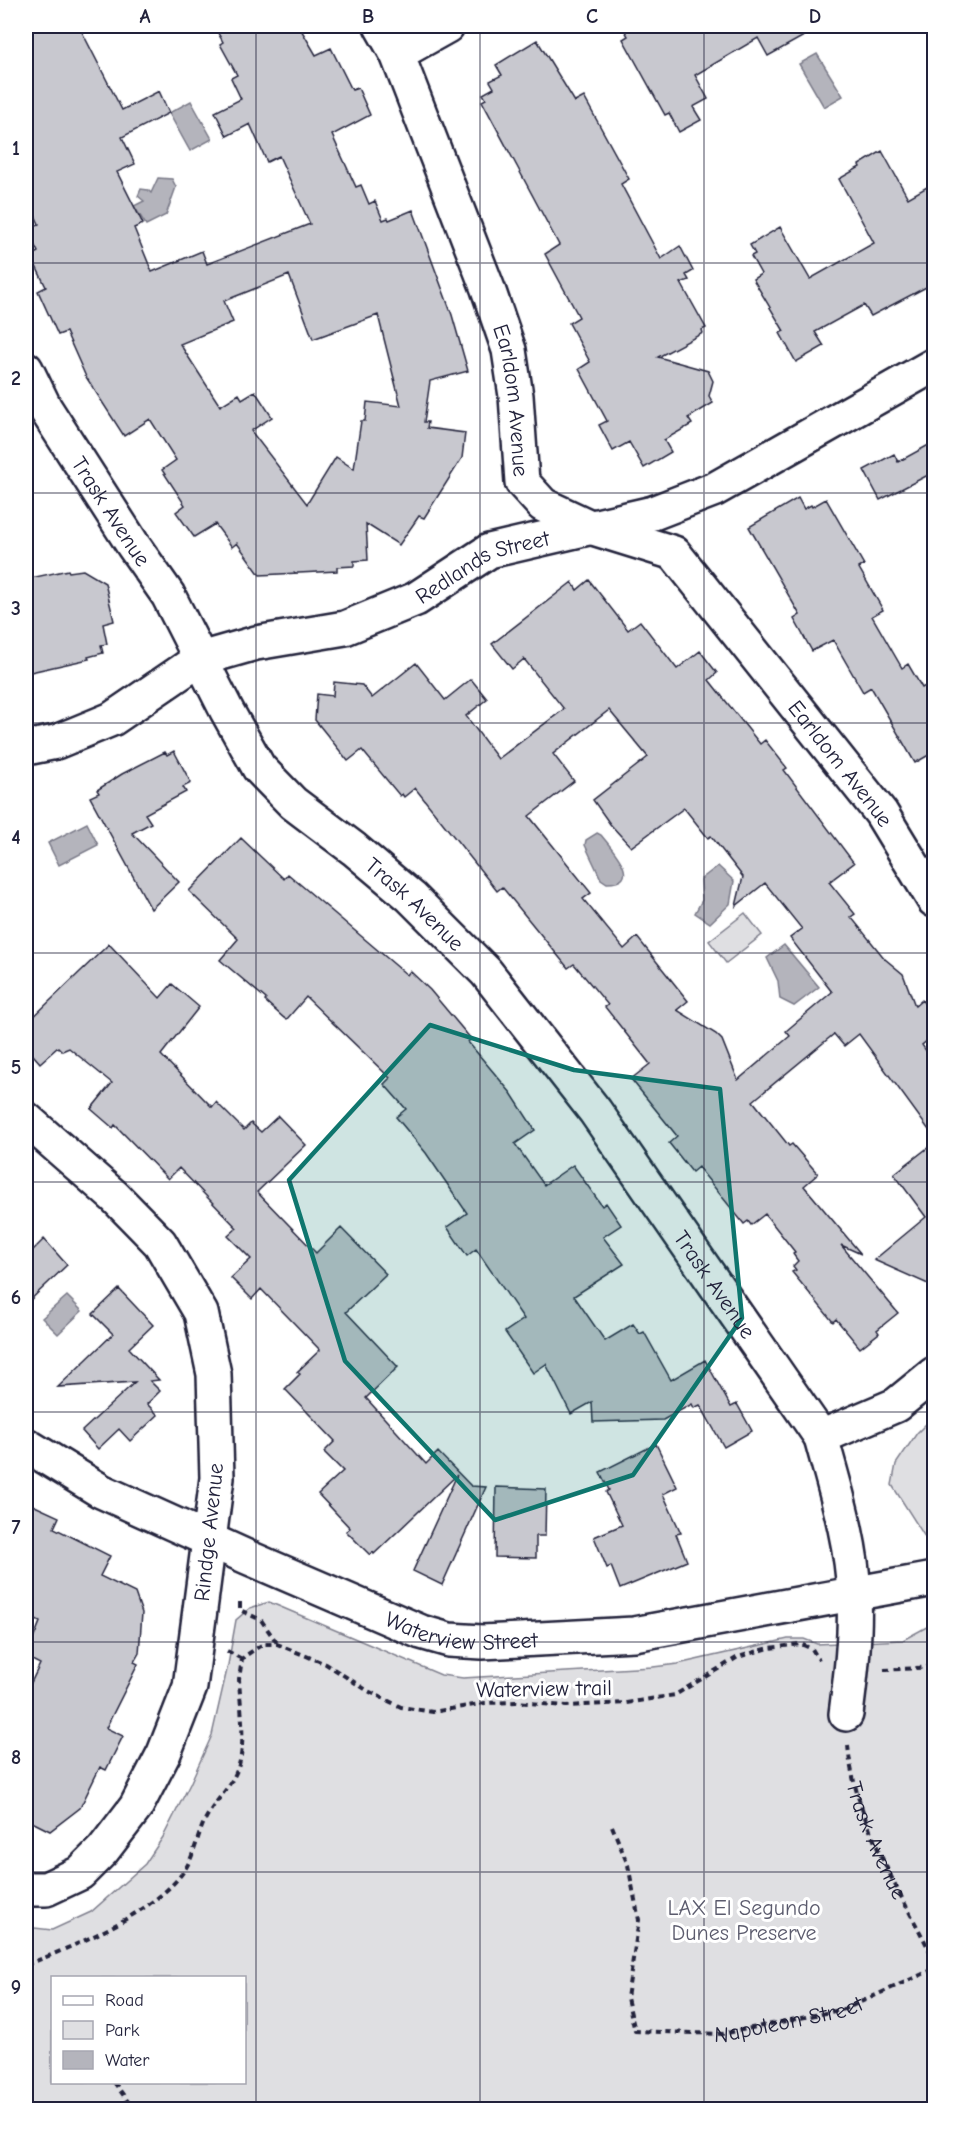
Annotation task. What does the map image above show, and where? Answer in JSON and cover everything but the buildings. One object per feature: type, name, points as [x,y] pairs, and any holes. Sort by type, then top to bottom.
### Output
[{"type":"street","name":"Earldom Avenue","points":[[381,26],[397,54],[488,289],[509,350],[516,396],[522,483],[543,505],[590,527],[674,554],[881,813],[934,900]]},
{"type":"street","points":[[397,54],[447,26]]},
{"type":"street","name":"Redlands Street","points":[[26,748],[56,742],[112,719],[200,659],[256,643],[345,628],[416,599],[489,551],[652,513],[715,489],[934,365]]},
{"type":"street","name":"Trask Avenue","points":[[26,369],[45,408],[168,595],[259,768],[292,803],[354,849],[411,897],[486,972],[595,1112],[821,1437]]},
{"type":"street","name":"Rindge Avenue","points":[[26,1119],[115,1197],[160,1243],[201,1313],[214,1374],[217,1478],[190,1687],[164,1753],[136,1807],[103,1851],[80,1874],[36,1889]]},
{"type":"street","points":[[846,1714],[852,1668],[855,1595],[849,1545],[821,1437],[896,1405],[934,1374]]},
{"type":"street","name":"Waterview Street","points":[[26,1445],[101,1491],[421,1632],[449,1640],[482,1642],[634,1634],[934,1579]]},
{"type":"path","points":[[240,1602],[240,1610],[261,1620],[277,1644]]},
{"type":"path","points":[[26,1965],[67,1949],[135,1913],[165,1892],[187,1867],[205,1820],[237,1770],[242,1752],[239,1679],[242,1659],[250,1651],[263,1644],[277,1644]]},
{"type":"path","name":"Waterview trail","points":[[277,1644],[326,1664],[368,1691],[401,1707],[433,1712],[485,1703],[516,1701],[567,1706],[626,1703],[675,1695],[738,1657],[789,1645],[801,1644],[812,1649],[821,1665]]},
{"type":"path","points":[[220,1648],[242,1659]]},
{"type":"path","points":[[878,1669],[934,1667]]},
{"type":"path","name":"Trask Avenue","points":[[846,1714],[849,1755],[860,1803],[880,1851],[934,1959]]},
{"type":"path","name":"Napoleon Street","points":[[612,1826],[628,1865],[639,1920],[627,1998],[635,2031],[722,2034],[834,2011],[934,1969]]},
{"type":"path","points":[[115,2084],[134,2109]]},
{"type":"highlighted area","points":[[430,1025],[574,1070],[720,1089],[742,1318],[633,1475],[495,1520],[345,1361],[289,1180]]},
{"type":"green space","points":[[745,913],[762,935],[726,963],[709,941]]},
{"type":"green space","points":[[934,1416],[934,1548],[932,1548],[892,1485],[896,1464],[917,1433]]},
{"type":"green space","name":"LAX El Segundo Dunes Preserve","points":[[269,1602],[441,1675],[463,1678],[678,1664],[788,1639],[804,1639],[817,1644],[903,1640],[934,1623],[934,2109],[26,2109],[26,1927],[52,1930],[91,1912],[145,1864],[163,1837],[212,1735],[236,1620],[250,1608]]},
{"type":"water","points":[[817,54],[843,96],[824,107],[799,64]]},
{"type":"water","points":[[191,101],[212,139],[190,151],[169,113]]},
{"type":"water","points":[[158,178],[172,179],[176,187],[166,215],[146,225],[134,206],[144,201],[138,196],[141,189],[151,193]]},
{"type":"water","points":[[87,823],[98,845],[59,865],[48,843]]},
{"type":"water","points":[[597,833],[601,835],[622,864],[624,877],[618,881],[607,883],[601,879],[585,845],[586,840]]},
{"type":"water","points":[[718,866],[734,881],[730,904],[710,923],[695,913],[702,900],[701,879]]},
{"type":"water","points":[[784,945],[819,987],[794,1006],[780,999],[778,981],[767,958]]},
{"type":"water","points":[[67,1296],[82,1311],[58,1334],[42,1318]]}]
